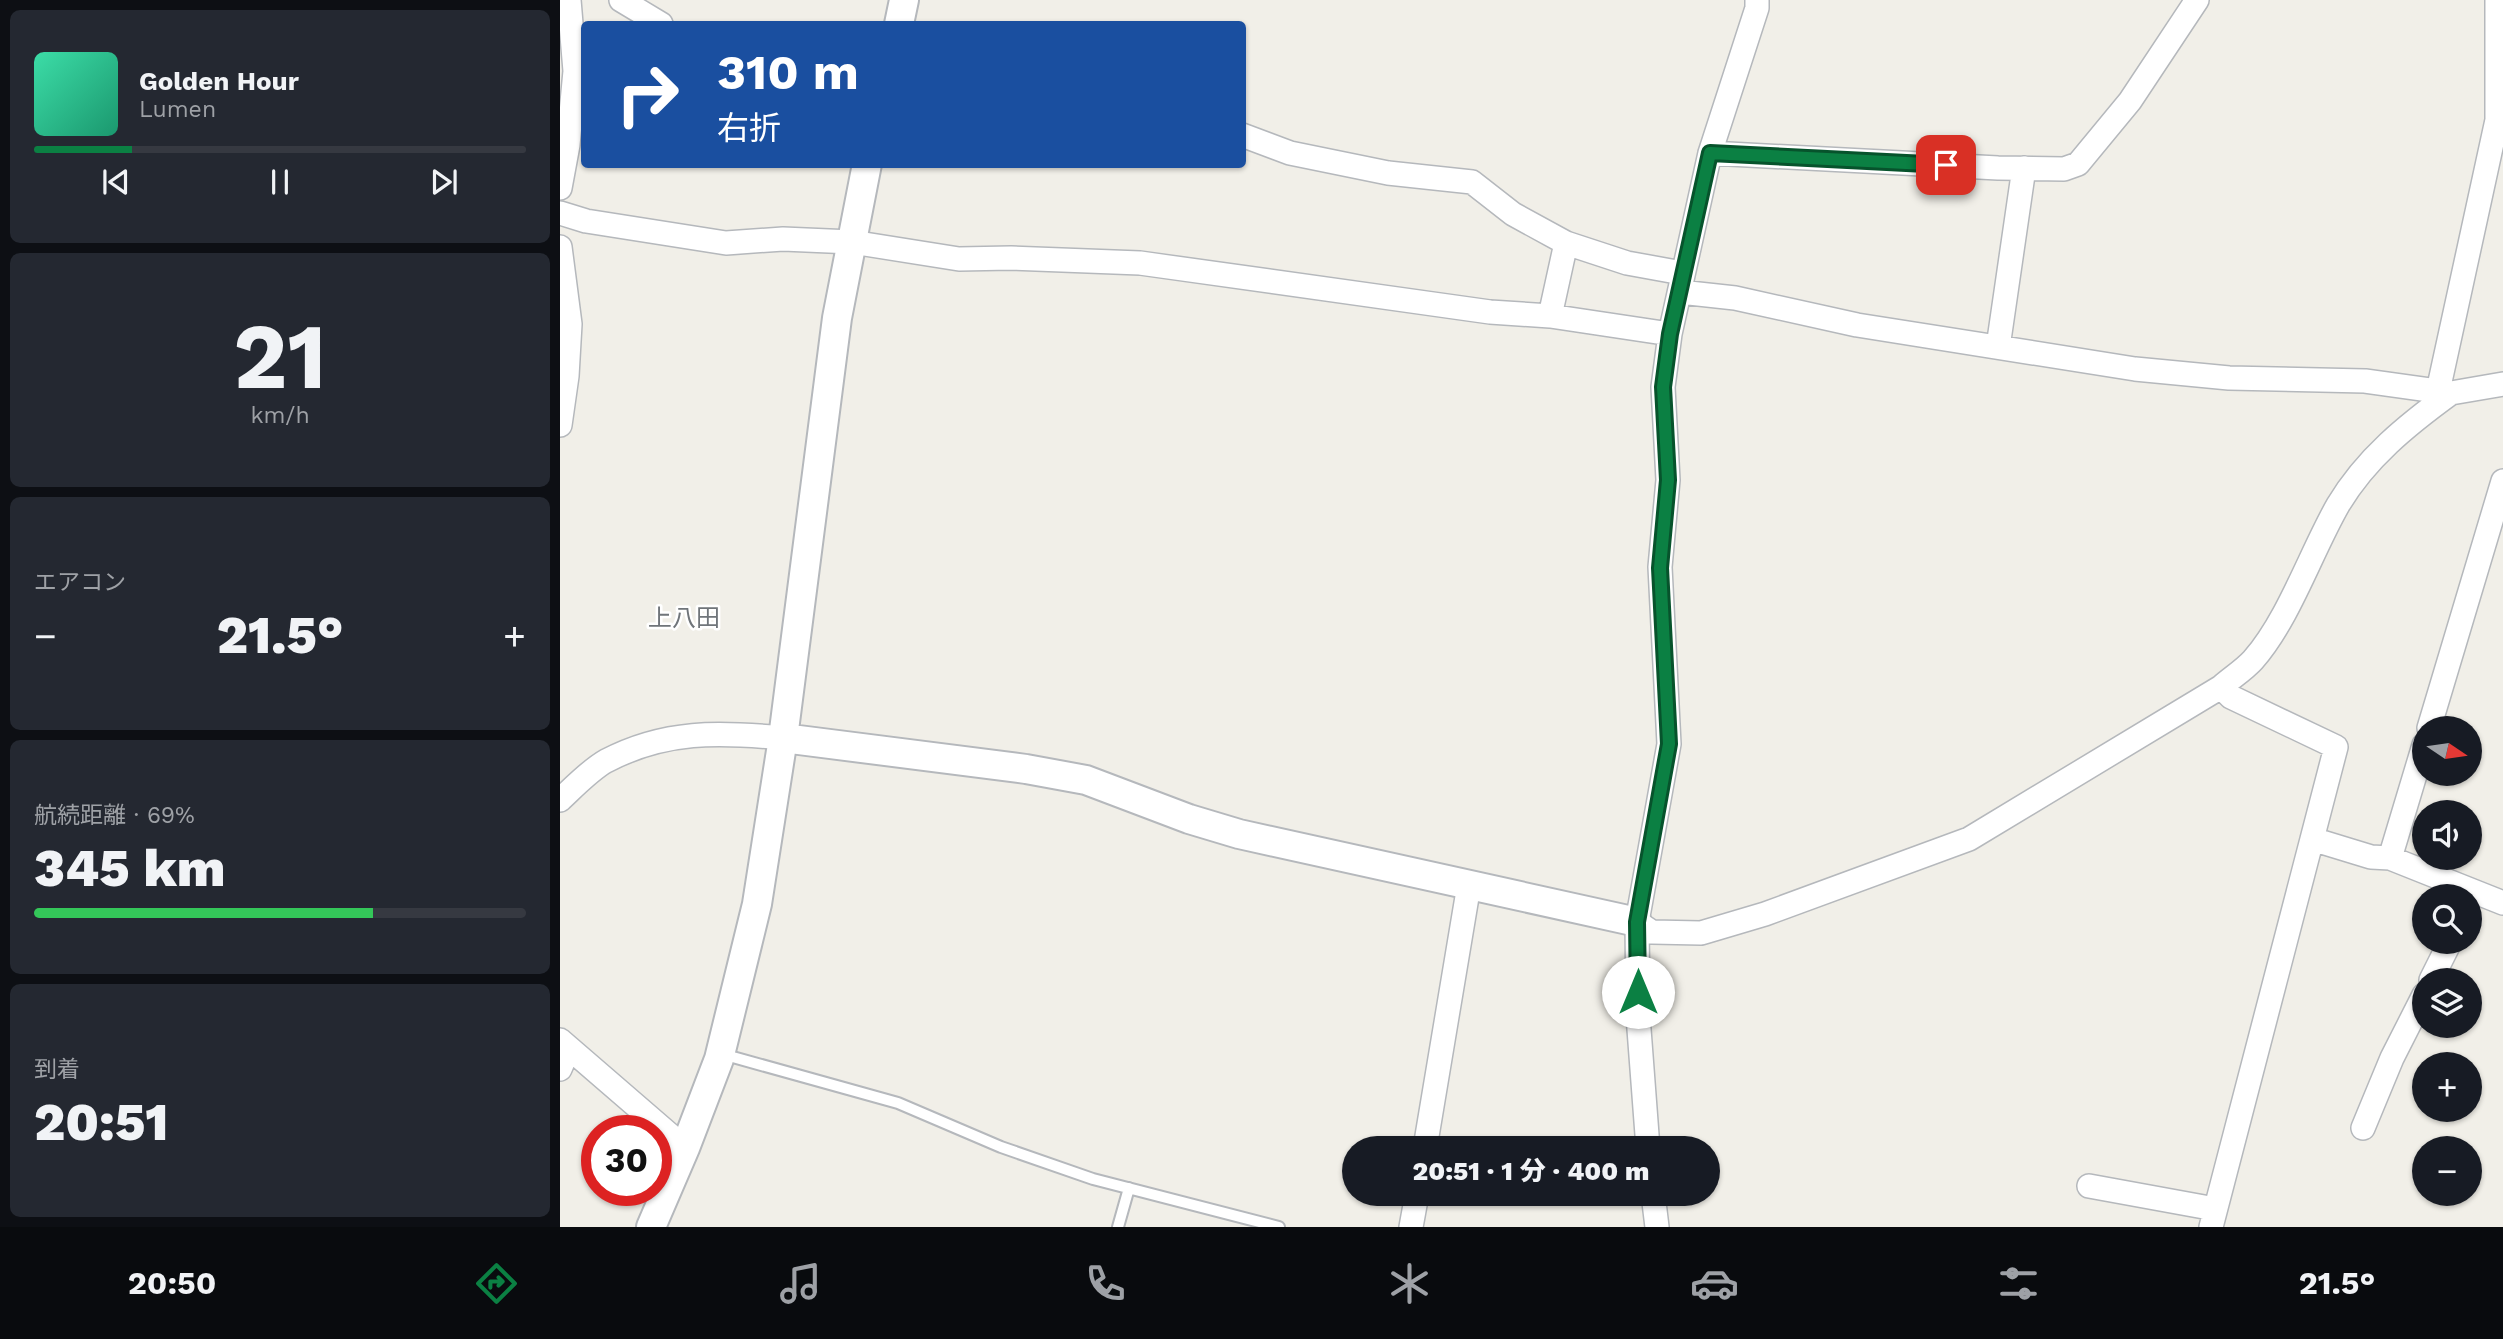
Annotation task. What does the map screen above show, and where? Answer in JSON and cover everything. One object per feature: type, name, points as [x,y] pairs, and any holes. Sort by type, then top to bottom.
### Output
[{"type":"street","points":[[560,188],[568,145],[575,71],[569,0]]},
{"type":"street","points":[[621,0],[656,21]]},
{"type":"street","points":[[900,21],[904,0]]},
{"type":"street","points":[[1647,1136],[1638,1016],[1637,922],[1669,744],[1660,568],[1668,480],[1663,387],[1670,334],[1710,153],[1757,8],[1757,0]]},
{"type":"street","points":[[1710,153],[2064,169],[2078,164],[2130,101],[2197,0]]},
{"type":"street","points":[[560,800],[604,762],[652,744],[686,735],[734,733],[783,738],[1026,769],[1086,780],[1189,819],[1239,834],[1637,922],[1652,932],[1701,933],[1765,914],[1969,839],[2221,687],[2253,660],[2272,633],[2338,505],[2362,470],[2403,428],[2444,392],[2497,120],[2497,0]]},
{"type":"street","points":[[1246,136],[1290,153],[1388,173],[1472,182],[1513,215],[1566,243],[1681,283],[1857,325],[2135,369],[2229,378],[2365,381],[2444,392],[2503,384]]},
{"type":"street","points":[[651,1227],[685,1148],[720,1054],[757,904],[783,738],[837,318],[866,168]]},
{"type":"street","points":[[1998,347],[2024,168]]},
{"type":"street","points":[[560,213],[586,221],[726,243],[783,239],[852,242],[959,259],[1140,262],[1490,312],[1550,316],[1670,334]]},
{"type":"street","points":[[1550,316],[1566,243]]},
{"type":"street","points":[[560,247],[570,324],[567,376],[561,410]]},
{"type":"street","points":[[2433,716],[2503,481]]},
{"type":"street","points":[[2089,1186],[2213,1218],[2336,747],[2231,697],[2221,687]]},
{"type":"street","points":[[2390,858],[2412,785]]},
{"type":"street","points":[[2312,839],[2371,857],[2390,858],[2445,884]]},
{"type":"street","points":[[1427,1136],[1469,885]]},
{"type":"street","points":[[2482,899],[2503,903]]},
{"type":"street","points":[[2363,1128],[2392,1058],[2412,1019]]},
{"type":"street","points":[[560,1069],[565,1044],[685,1148]]},
{"type":"street","points":[[1411,1227],[1415,1206]]},
{"type":"street","points":[[1654,1206],[1657,1227]]},
{"type":"lane","points":[[720,1054],[898,1103],[1001,1147],[1093,1179],[1279,1227]]},
{"type":"lane","points":[[1118,1227],[1129,1188]]},
{"type":"district","name":"上八田","points":[[684,618]]},
{"type":"route","points":[[1638,992],[1637,922],[1669,744],[1660,568],[1668,480],[1663,387],[1682,273],[1710,153],[1946,165]]}]
